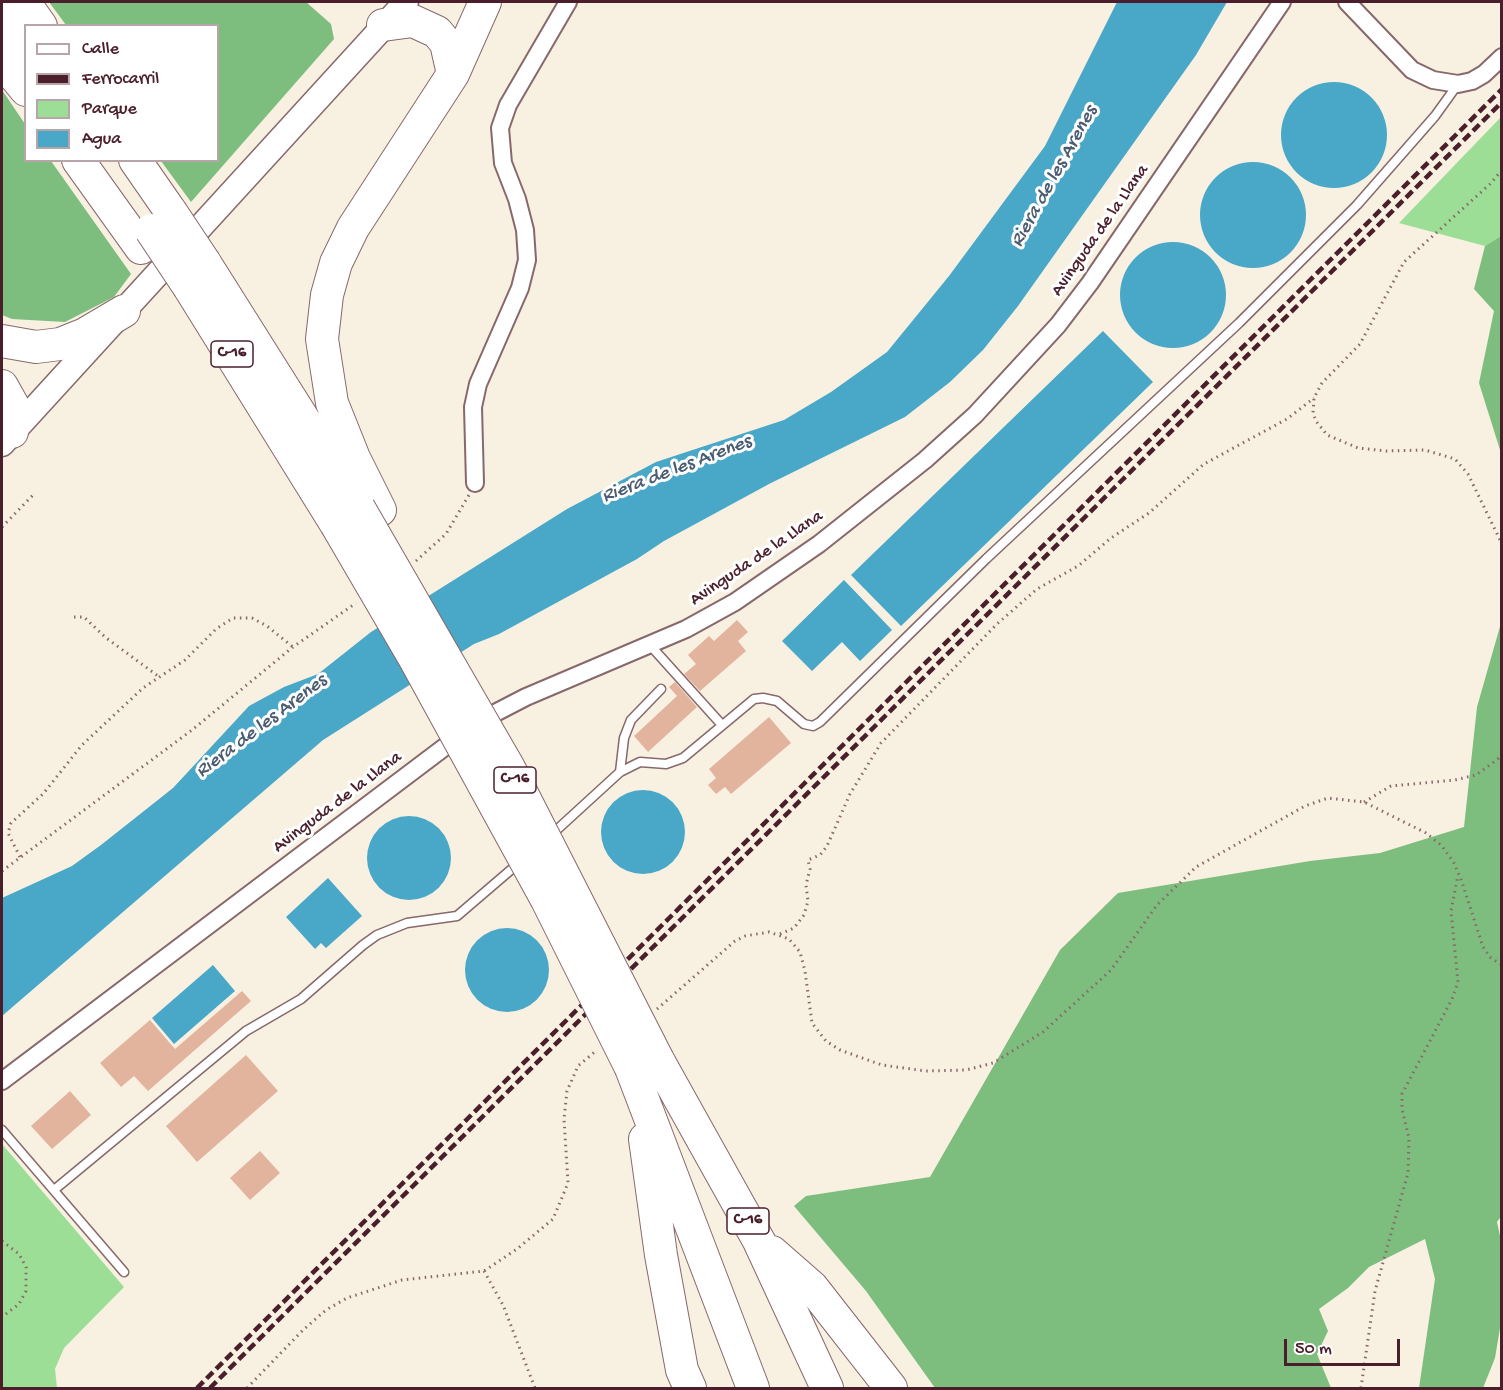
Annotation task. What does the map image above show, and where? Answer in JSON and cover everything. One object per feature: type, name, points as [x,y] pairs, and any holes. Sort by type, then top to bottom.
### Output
[{"type":"highway","points":[[24,2],[40,24]]},
{"type":"highway","points":[[359,514],[354,458],[332,403],[322,339],[327,295],[336,263],[357,220],[453,74],[485,2]]},
{"type":"highway","points":[[2,18],[24,47]]},
{"type":"highway","points":[[383,25],[413,21],[437,32],[446,43],[453,74]]},
{"type":"highway","points":[[2,60],[24,88]]},
{"type":"highway","points":[[80,162],[154,230],[190,282]]},
{"type":"highway","name":"C-16","points":[[104,162],[359,514],[446,658],[573,889],[643,1074],[677,1193],[753,1389]]},
{"type":"highway","name":"C-16","points":[[136,162],[154,230]]},
{"type":"highway","name":"C-16","points":[[190,282],[275,422],[359,514],[416,661],[643,1074],[759,1241],[827,1389]]},
{"type":"highway","points":[[2,341],[36,347],[60,344],[85,334],[124,311]]},
{"type":"highway","points":[[2,386],[16,411],[7,438]]},
{"type":"highway","name":"C-16","points":[[643,1074],[647,1167],[682,1370],[690,1389]]},
{"type":"highway","name":"C-16","points":[[759,1241],[812,1287],[891,1389]]},
{"type":"main road","points":[[7,438],[406,2]]},
{"type":"street","points":[[475,483],[473,407],[478,384],[520,288],[527,260],[525,230],[503,163],[500,128],[508,105],[568,2]]},
{"type":"street","name":"Avinguda de la Llana","points":[[2,1081],[446,746],[497,712],[713,614],[780,571],[881,495],[975,415],[1050,334],[1090,283],[1282,2]]},
{"type":"street","points":[[1347,2],[1412,70],[1433,80],[1458,84],[1484,74],[1502,57]]},
{"type":"lane","points":[[540,844],[620,772],[640,762],[666,764],[674,762],[694,750],[745,705],[763,698],[777,701],[804,724],[813,726],[820,722],[986,560],[1239,323],[1357,205],[1440,110],[1458,84]]},
{"type":"lane","points":[[649,645],[722,724]]},
{"type":"lane","points":[[620,772],[624,738],[630,720],[661,689]]},
{"type":"lane","points":[[54,1190],[246,1031],[301,999],[370,940],[407,923],[458,916],[531,852]]},
{"type":"lane","points":[[2,1130],[124,1272]]},
{"type":"path","points":[[654,1010],[735,941],[758,933],[780,934],[794,928],[804,915],[808,901],[808,860],[820,855],[827,846],[850,794],[881,743],[997,624],[1037,589],[1078,566],[1111,538],[1149,513],[1204,464],[1287,419],[1314,398],[1322,383],[1353,353],[1365,337],[1404,262],[1490,184],[1502,170]]},
{"type":"path","points":[[1314,398],[1313,413],[1316,421],[1327,435],[1337,440],[1370,450],[1425,450],[1455,459],[1468,474],[1502,544]]},
{"type":"path","points":[[415,561],[446,534],[458,518],[475,483]]},
{"type":"path","points":[[2,527],[33,495]]},
{"type":"path","points":[[2,871],[192,730],[293,647],[361,600]]},
{"type":"path","points":[[74,617],[84,617],[105,637],[159,676]]},
{"type":"path","points":[[20,857],[8,833],[11,823],[43,794],[82,745],[159,676],[178,666],[216,629],[233,618],[243,617],[259,621],[293,647]]},
{"type":"path","points":[[1364,802],[1391,786],[1455,780],[1476,775],[1502,756]]},
{"type":"path","points":[[780,934],[789,939],[800,952],[812,1023],[826,1041],[860,1058],[904,1069],[949,1072],[966,1070],[993,1063],[1017,1050],[1060,1018],[1111,970],[1157,905],[1196,867],[1318,800],[1338,798],[1364,802],[1434,839],[1447,852],[1459,874],[1483,947],[1491,958],[1502,965]]},
{"type":"path","points":[[1361,1389],[1376,1291],[1408,1173],[1409,1138],[1402,1109],[1402,1094],[1405,1084],[1452,999],[1458,982],[1450,911],[1459,874]]},
{"type":"path","points":[[247,1389],[309,1324],[326,1310],[358,1292],[421,1276],[483,1271],[527,1242],[553,1219],[568,1183],[564,1119],[567,1091],[578,1066],[603,1046]]},
{"type":"path","points":[[2,1241],[19,1254],[26,1268],[26,1291],[19,1305],[2,1317]]},
{"type":"path","points":[[483,1271],[503,1305],[535,1389]]},
{"type":"green space","points":[[49,2],[306,2],[331,24],[334,39],[191,202],[162,162],[219,162],[219,24],[65,24]]},
{"type":"green space","points":[[2,90],[24,123],[24,162],[52,162],[131,274],[114,297],[65,322],[12,319],[2,315]]},
{"type":"green space","points":[[1501,117],[1501,236],[1485,246],[1399,223]]},
{"type":"green space","points":[[1501,236],[1501,453],[1479,383],[1494,311],[1474,289],[1485,246]]},
{"type":"green space","points":[[1501,623],[1502,1215],[1497,1222],[1502,1245],[1502,1316],[1495,1358],[1483,1388],[1419,1388],[1435,1279],[1425,1239],[1369,1267],[1348,1288],[1319,1309],[1328,1331],[1317,1354],[1331,1388],[935,1388],[866,1291],[794,1206],[806,1196],[930,1177],[1060,950],[1118,893],[1310,861],[1380,853],[1464,827],[1477,707]]},
{"type":"green space","points":[[2,1144],[124,1287],[64,1348],[55,1369],[57,1388],[2,1388]]},
{"type":"water","name":"Riera de les Arenes","points":[[1117,2],[1227,2],[1196,55],[1018,306],[983,350],[950,382],[905,417],[769,484],[499,634],[474,644],[323,740],[2,1016],[2,898],[72,866],[101,845],[173,788],[249,706],[284,687],[318,674],[371,632],[567,509],[656,462],[784,420],[831,392],[887,352],[949,276],[1045,146]]},
{"type":"water","points":[[1334,82],[1354,86],[1371,98],[1383,115],[1387,135],[1383,155],[1371,172],[1354,184],[1334,188],[1314,184],[1297,172],[1285,155],[1281,135],[1285,115],[1297,98],[1314,86]]},
{"type":"water","points":[[1253,162],[1273,166],[1290,178],[1302,195],[1306,215],[1302,235],[1290,252],[1273,264],[1253,268],[1233,264],[1216,252],[1204,235],[1200,215],[1204,195],[1216,178],[1233,166]]},
{"type":"water","points":[[1173,242],[1193,246],[1210,258],[1222,275],[1226,295],[1222,315],[1210,332],[1193,344],[1173,348],[1153,344],[1136,332],[1124,315],[1120,295],[1124,275],[1136,258],[1153,246]]},
{"type":"water","points":[[1103,331],[1153,382],[901,626],[851,575]]},
{"type":"water","points":[[844,580],[892,630],[860,661],[842,642],[812,671],[782,641]]},
{"type":"water","points":[[635,790],[651,790],[667,797],[678,808],[685,824],[682,848],[673,862],[651,874],[635,874],[619,867],[608,856],[601,840],[601,824],[608,808],[619,797]]},
{"type":"water","points":[[401,816],[417,816],[433,823],[444,834],[451,850],[448,874],[439,888],[417,900],[401,900],[385,893],[374,882],[367,866],[367,850],[374,834],[385,823]]},
{"type":"water","points":[[328,878],[362,916],[326,948],[321,943],[315,949],[286,917]]},
{"type":"water","points":[[499,928],[515,928],[531,935],[542,946],[549,962],[546,986],[537,1000],[515,1012],[499,1012],[483,1005],[472,994],[465,978],[465,962],[472,946],[483,935]]},
{"type":"water","points":[[213,965],[235,991],[174,1044],[152,1018]]},
{"type":"building","points":[[737,620],[748,632],[738,641],[746,651],[700,691],[684,674],[696,664],[688,655],[709,636],[714,641]]},
{"type":"building","points":[[675,682],[697,707],[648,752],[634,736],[677,696],[669,687]]},
{"type":"building","points":[[769,717],[791,743],[731,794],[725,787],[716,794],[708,785],[716,778],[709,769]]},
{"type":"building","points":[[242,991],[251,1001],[148,1091],[134,1076],[121,1087],[100,1063],[150,1020],[175,1049]]},
{"type":"building","points":[[246,1055],[278,1091],[197,1162],[166,1126]]},
{"type":"building","points":[[70,1091],[91,1115],[52,1149],[31,1126]]},
{"type":"building","points":[[260,1151],[280,1173],[250,1200],[230,1178]]},
{"type":"railway","points":[[197,1388],[1502,89]]},
{"type":"railway","points":[[210,1388],[1502,102]]}]
